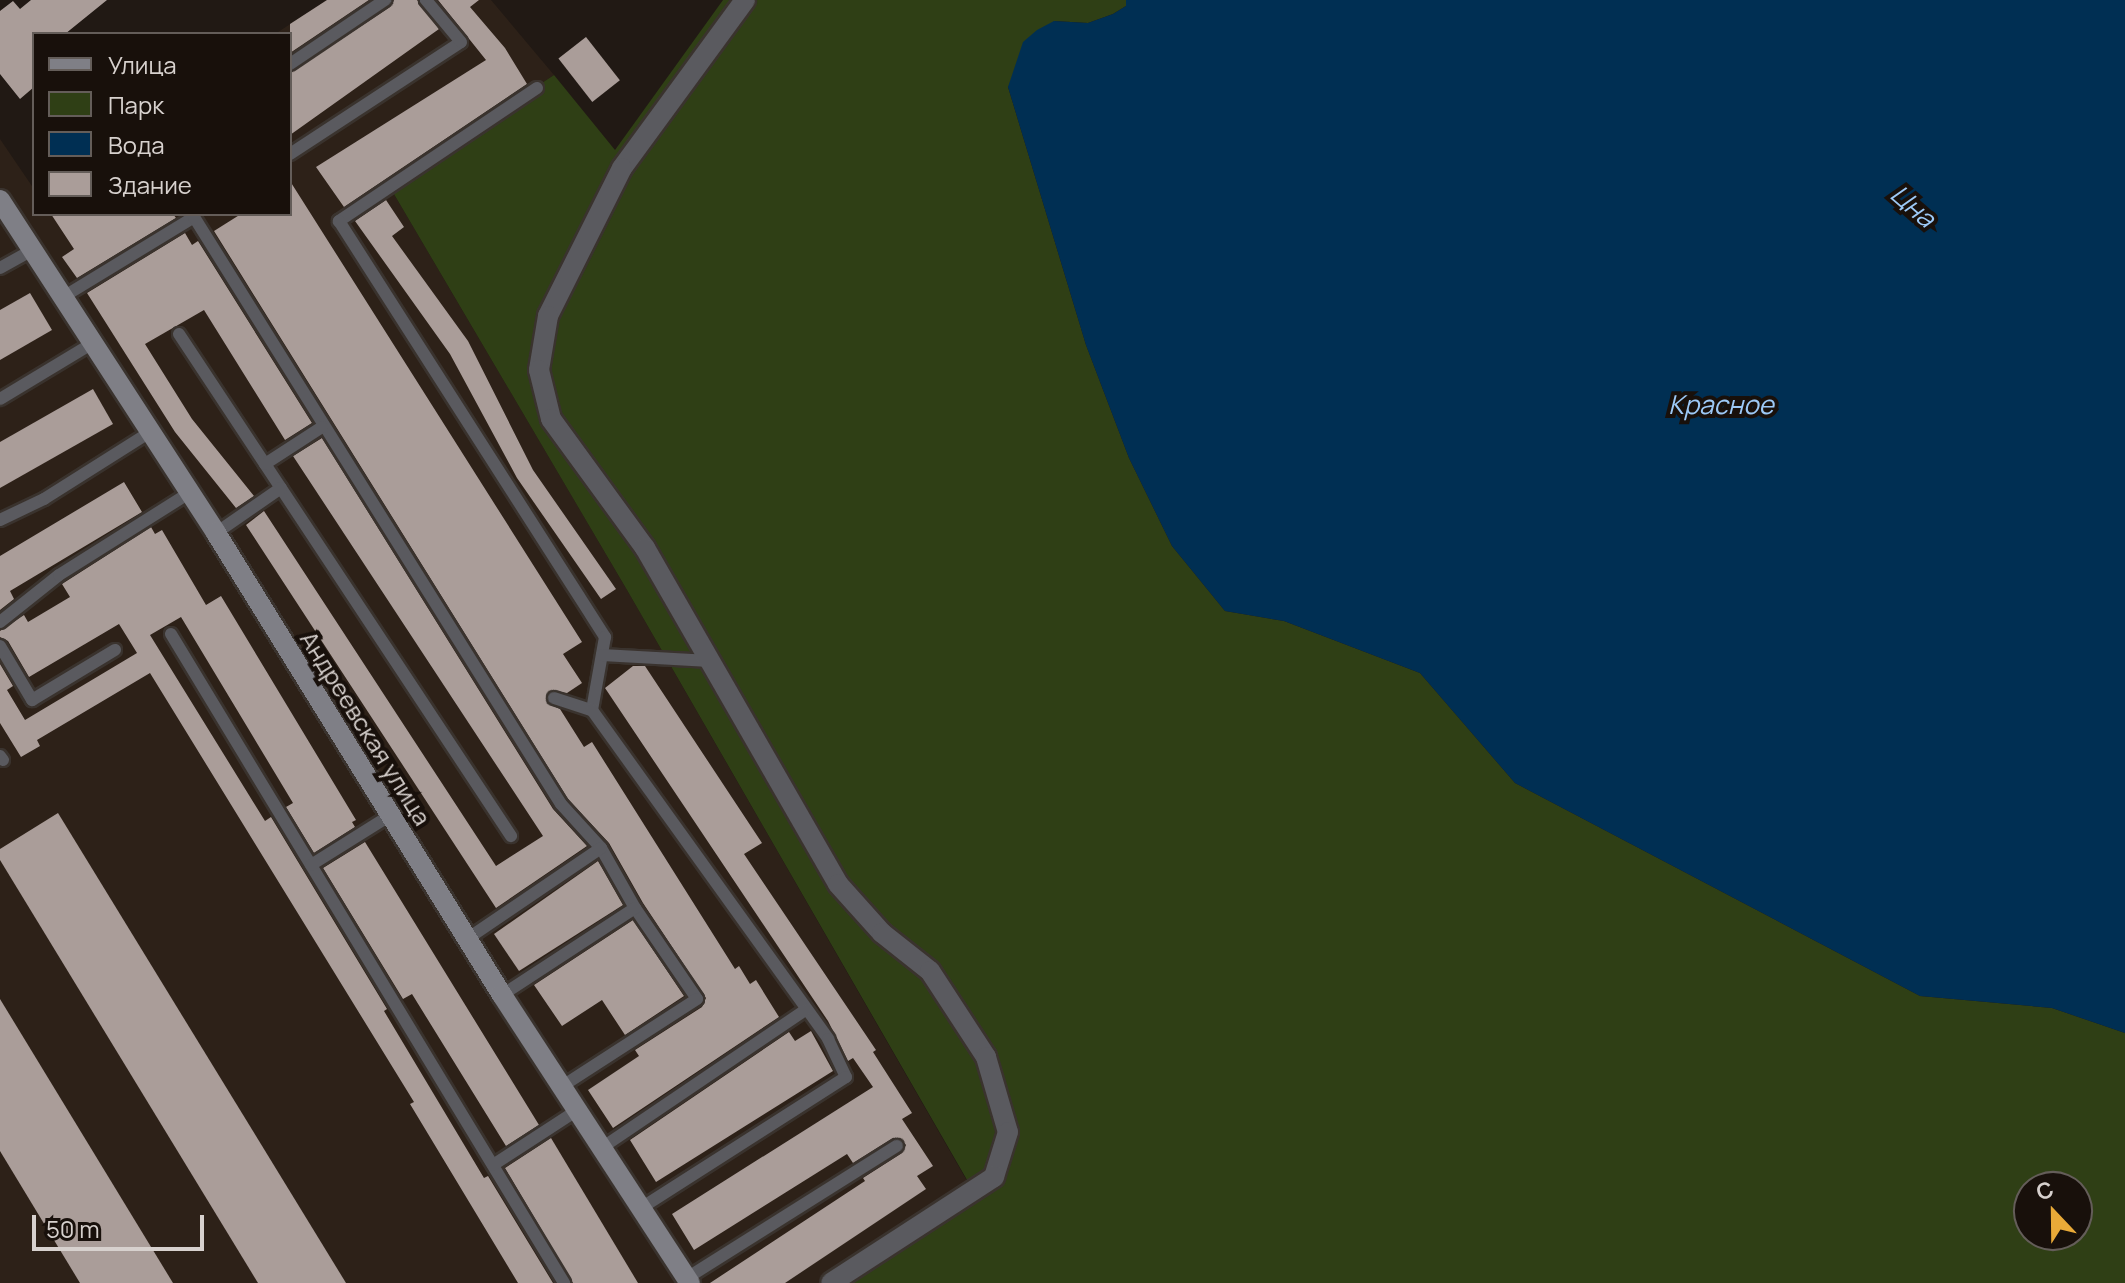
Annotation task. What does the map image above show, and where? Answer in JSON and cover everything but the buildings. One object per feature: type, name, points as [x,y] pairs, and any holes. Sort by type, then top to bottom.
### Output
[{"type":"street","points":[[745,0],[622,168],[548,316],[539,370],[551,419],[645,548],[838,884],[882,933],[930,971],[986,1057],[1008,1132],[994,1177],[831,1283]]},
{"type":"street","name":"Андреевская улица","points":[[0,200],[216,533],[389,816],[600,1149],[688,1281]]},
{"type":"lane","points":[[292,63],[385,0]]},
{"type":"lane","points":[[292,153],[461,42],[426,0]]},
{"type":"lane","points":[[537,88],[339,221],[605,637],[592,710]]},
{"type":"lane","points":[[63,297],[196,216],[322,427],[561,804],[601,848],[635,908],[697,999],[561,1087]]},
{"type":"lane","points":[[0,268],[32,250]]},
{"type":"lane","points":[[179,334],[511,836]]},
{"type":"lane","points":[[0,399],[93,343]]},
{"type":"lane","points":[[265,464],[322,427]]},
{"type":"lane","points":[[0,520],[44,499],[150,432]]},
{"type":"lane","points":[[216,533],[281,488]]},
{"type":"lane","points":[[0,622],[59,575],[189,493]]},
{"type":"lane","points":[[171,634],[564,1283]]},
{"type":"lane","points":[[0,646],[32,700],[115,650]]},
{"type":"lane","points":[[602,655],[710,661]]},
{"type":"lane","points":[[554,698],[592,710],[828,1039],[846,1077],[641,1208]]},
{"type":"lane","points":[[311,865],[389,816]]},
{"type":"lane","points":[[467,939],[601,848]]},
{"type":"lane","points":[[502,995],[635,908]]},
{"type":"lane","points":[[600,1149],[805,1010]]},
{"type":"lane","points":[[493,1165],[576,1111]]},
{"type":"lane","points":[[688,1281],[897,1146]]},
{"type":"shaded area","points":[[327,0],[491,0],[554,75],[388,184],[627,590],[974,1193],[842,1283],[0,1283],[0,139],[32,186],[32,216],[292,216],[292,32],[278,32]]},
{"type":"green space","points":[[723,0],[1126,0],[1126,6],[1113,14],[1088,23],[1054,21],[1008,87],[1086,345],[1129,458],[1172,546],[1225,611],[1284,621],[1420,673],[1515,783],[1920,996],[2052,1008],[2125,1033],[2125,1283],[842,1283],[974,1192],[627,590],[388,184],[554,75],[615,150]]},
{"type":"water","name":"Красное","points":[[1126,0],[2125,0],[2125,1033],[2052,1008],[1920,996],[1515,783],[1420,673],[1284,621],[1225,611],[1172,546],[1129,458],[1086,345],[1008,87],[1023,42],[1037,30],[1054,21],[1088,23],[1113,14],[1126,6]]},
{"type":"water label","name":"Цна","points":[[1913,206]]}]
